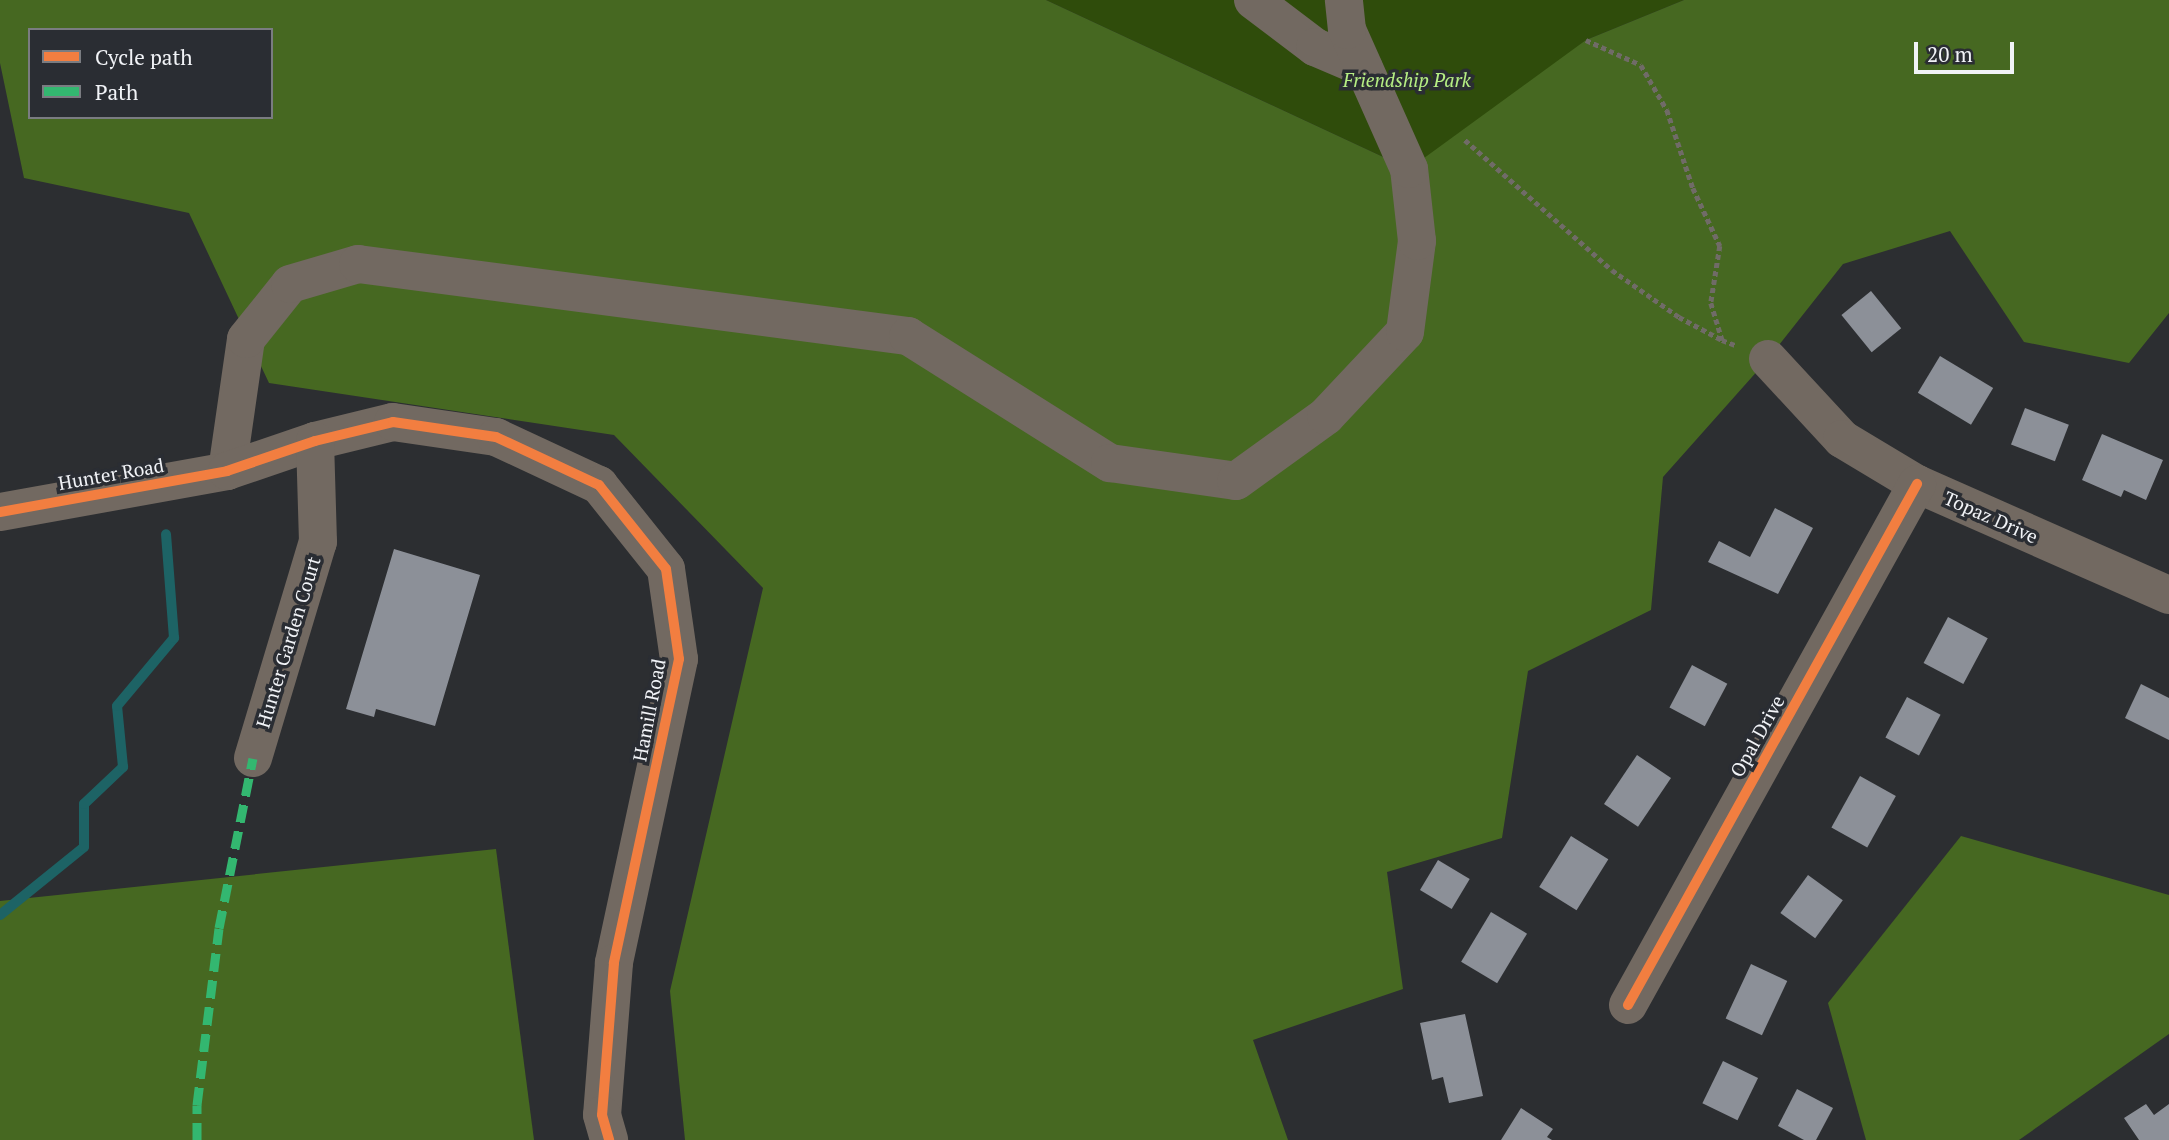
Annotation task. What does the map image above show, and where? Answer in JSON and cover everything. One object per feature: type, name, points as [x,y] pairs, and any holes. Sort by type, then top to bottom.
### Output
[{"type":"street","points":[[1253,0],[1315,47],[1364,68]]},
{"type":"street","points":[[227,471],[246,339],[290,284],[358,264],[908,336],[1110,463],[1236,481],[1326,416],[1405,332],[1417,241],[1409,169],[1347,30],[1344,0]]},
{"type":"street","name":"Topaz Drive","points":[[1757,354],[1842,439],[1917,484],[2169,595]]},
{"type":"street","name":"Hamill Road","points":[[227,471],[315,442],[393,422],[496,436],[598,485],[666,569],[679,659],[614,963],[602,1115],[609,1140]]},
{"type":"street","name":"Hunter Garden Court","points":[[253,758],[318,542],[315,442]]},
{"type":"street","name":"Hunter Road","points":[[0,512],[227,471]]},
{"type":"street","name":"Opal Drive","points":[[1628,1005],[1917,484]]},
{"type":"path","points":[[1586,40],[1641,65],[1667,110],[1693,188],[1720,246],[1711,303],[1722,340]]},
{"type":"path","points":[[1465,140],[1612,270],[1679,317],[1722,340],[1757,354]]},
{"type":"green space","points":[[0,0],[1046,0],[1409,169],[1586,40],[1684,0],[2169,0],[2169,313],[2129,363],[2024,342],[1950,231],[1843,264],[1768,359],[1663,477],[1651,610],[1528,671],[1502,838],[1387,872],[1403,989],[1253,1040],[1288,1140],[685,1140],[670,991],[763,588],[614,435],[269,383],[189,213],[24,178],[0,63]]},
{"type":"green space","name":"Friendship Park","points":[[1046,0],[1684,0],[1586,40],[1465,140],[1409,169]]},
{"type":"green space","points":[[1961,836],[2169,895],[2169,1034],[2019,1140],[1866,1140],[1828,1003]]},
{"type":"green space","points":[[496,849],[534,1140],[0,1140],[0,901]]},
{"type":"building","points":[[1871,291],[1901,328],[1872,352],[1841,315]]},
{"type":"building","points":[[1940,356],[1993,388],[1971,425],[1918,393]]},
{"type":"building","points":[[2025,408],[2069,425],[2055,461],[2011,444]]},
{"type":"building","points":[[2102,434],[2163,460],[2146,500],[2124,490],[2121,497],[2082,480]]},
{"type":"building","points":[[1775,508],[1813,528],[1778,594],[1708,562],[1719,541],[1750,557]]},
{"type":"building","points":[[394,549],[480,575],[435,726],[376,709],[374,717],[346,709]]},
{"type":"building","points":[[1948,617],[1988,638],[1963,684],[1924,663]]},
{"type":"building","points":[[1692,665],[1727,684],[1705,726],[1669,707]]},
{"type":"building","points":[[2141,684],[2169,698],[2169,740],[2125,718]]},
{"type":"building","points":[[1907,697],[1941,715],[1919,755],[1885,738]]},
{"type":"building","points":[[1637,755],[1671,778],[1638,827],[1604,804]]},
{"type":"building","points":[[1860,776],[1896,796],[1867,847],[1831,828]]},
{"type":"building","points":[[1571,836],[1608,859],[1577,910],[1539,887]]},
{"type":"building","points":[[1438,860],[1470,879],[1452,909],[1420,890]]},
{"type":"building","points":[[1808,875],[1843,900],[1815,938],[1780,913]]},
{"type":"building","points":[[1491,912],[1527,934],[1497,983],[1461,962]]},
{"type":"building","points":[[1751,964],[1787,981],[1762,1035],[1726,1018]]},
{"type":"building","points":[[1465,1014],[1483,1096],[1449,1103],[1443,1077],[1432,1080],[1420,1023]]},
{"type":"building","points":[[1723,1061],[1758,1078],[1737,1120],[1702,1103]]},
{"type":"building","points":[[1797,1089],[1833,1108],[1816,1140],[1804,1140],[1778,1126]]},
{"type":"building","points":[[2146,1104],[2154,1115],[2169,1104],[2169,1140],[2139,1140],[2124,1118]]},
{"type":"building","points":[[1521,1108],[1553,1129],[1547,1137],[1552,1140],[1501,1140]]},
{"type":"waterway","points":[[0,915],[84,847],[84,804],[123,767],[117,706],[174,638],[166,534]]},
{"type":"marked path","points":[[197,1140],[197,1105],[219,928],[253,758]]},
{"type":"cycle path","points":[[0,512],[227,471],[315,441],[393,422],[496,437],[599,485],[666,569],[679,659],[614,963],[602,1115],[609,1140]]},
{"type":"cycle path","points":[[1628,1005],[1917,484]]}]
